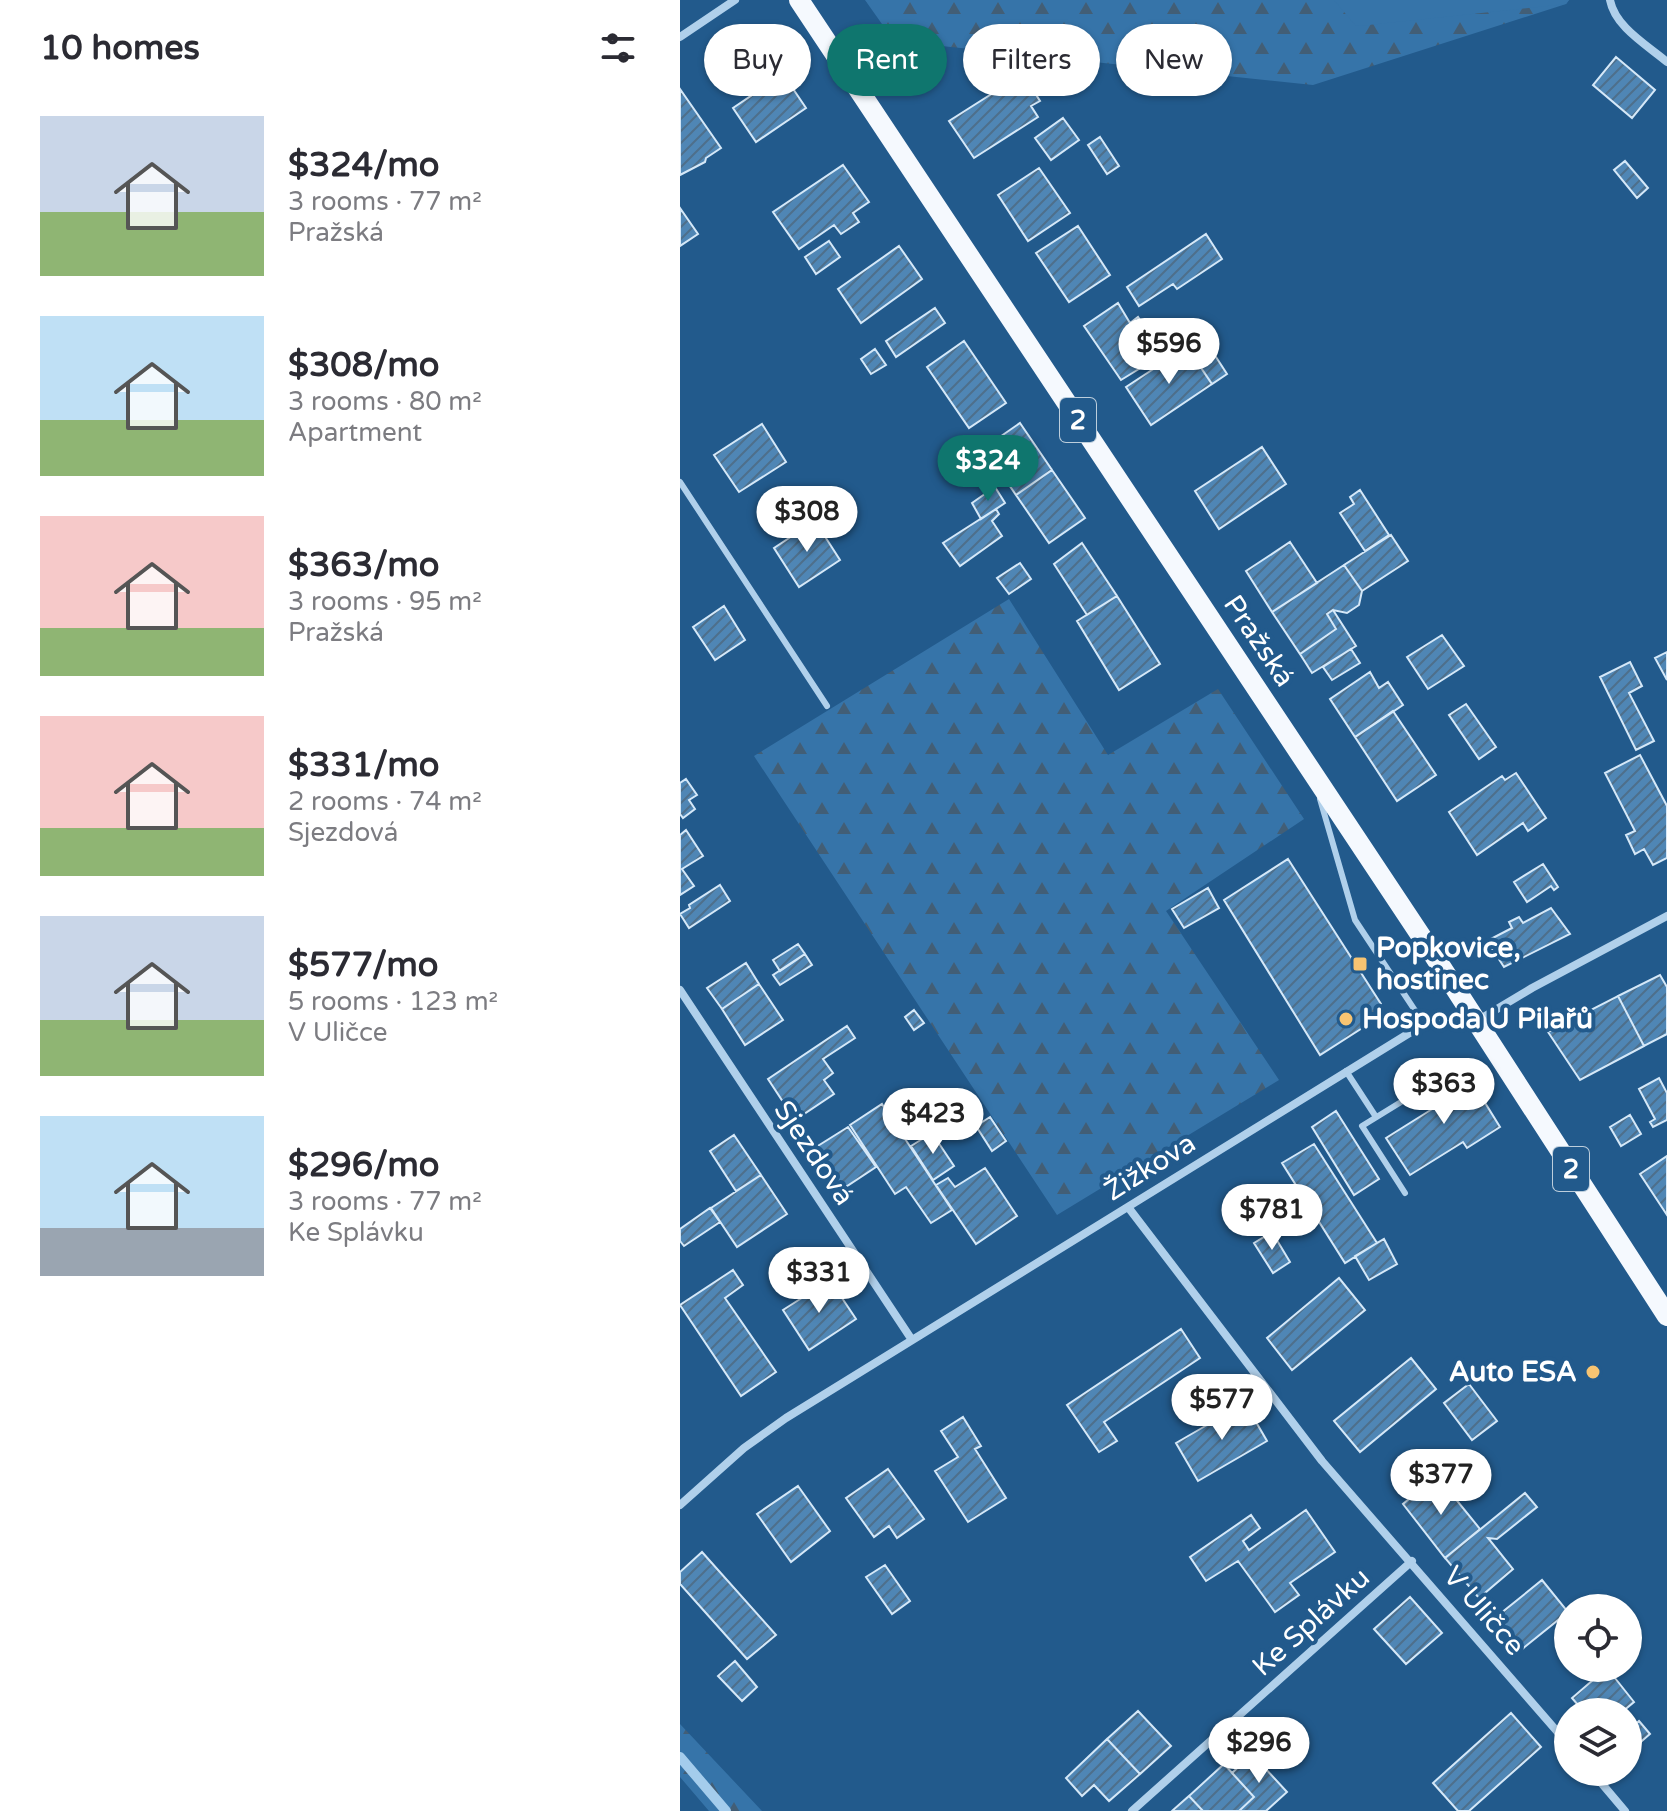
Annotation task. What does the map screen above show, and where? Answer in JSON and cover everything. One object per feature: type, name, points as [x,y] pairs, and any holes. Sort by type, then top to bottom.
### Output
[{"type":"main road","name":"Pražská","points":[[799,0],[1477,1021],[1667,1316]]},
{"type":"street","points":[[680,37],[735,0]]},
{"type":"street","points":[[1610,0],[1612,12],[1618,21],[1667,62]]},
{"type":"street","name":"Žižkova","points":[[680,1505],[765,1433],[1424,1024],[1477,1021],[1667,916]]},
{"type":"street","name":"Sjezdová","points":[[680,990],[912,1340]]},
{"type":"street","name":"V Uličce","points":[[1128,1207],[1322,1461],[1554,1728]]},
{"type":"street","name":"Ke Splávku","points":[[1132,1811],[1412,1561]]},
{"type":"street","points":[[1604,1786],[1625,1811]]},
{"type":"lane","points":[[680,482],[827,706]]},
{"type":"lane","points":[[1312,773],[1355,920],[1424,1024]]},
{"type":"lane","points":[[1346,1071],[1376,1117]]},
{"type":"lane","points":[[1405,1193],[1362,1126],[1440,1078]]},
{"type":"green space","points":[[865,0],[1569,0],[1566,4],[1313,85],[1232,76],[1232,24],[1116,24],[1116,64],[1100,63],[1100,24],[963,24],[963,48],[947,47],[947,24],[882,24]]},
{"type":"green space","points":[[1334,0],[1569,0],[1566,4],[1359,26]]},
{"type":"green space","points":[[1009,599],[1108,755],[1218,689],[1304,819],[1166,911],[1279,1080],[1057,1215],[754,756]]},
{"type":"green space","points":[[680,1724],[762,1811],[709,1811],[680,1777]]},
{"type":"building","points":[[1616,57],[1655,90],[1632,118],[1593,85]]},
{"type":"building","points":[[680,89],[721,148],[705,162],[680,175]]},
{"type":"building","points":[[751,96],[798,96],[806,108],[756,142],[733,108]]},
{"type":"building","points":[[988,96],[1037,96],[1040,101],[1031,106],[1038,117],[974,158],[949,121]]},
{"type":"building","points":[[1063,118],[1079,140],[1051,160],[1035,138]]},
{"type":"building","points":[[1100,137],[1119,166],[1107,174],[1088,145]]},
{"type":"building","points":[[1625,161],[1648,188],[1637,198],[1614,170]]},
{"type":"building","points":[[843,165],[869,202],[853,213],[859,222],[841,234],[834,225],[799,249],[773,212]]},
{"type":"building","points":[[1039,168],[1070,213],[1028,241],[998,195]]},
{"type":"building","points":[[680,208],[698,234],[680,246]]},
{"type":"building","points":[[1078,226],[1110,275],[1069,302],[1036,253]]},
{"type":"building","points":[[1206,234],[1222,259],[1177,289],[1173,284],[1139,306],[1127,287]]},
{"type":"building","points":[[829,241],[840,257],[816,274],[805,257]]},
{"type":"building","points":[[899,246],[922,279],[861,323],[838,289]]},
{"type":"building","points":[[1118,303],[1130,323],[1138,317],[1155,342],[1146,348],[1155,359],[1121,380],[1084,326]]},
{"type":"building","points":[[935,308],[945,323],[896,357],[886,341]]},
{"type":"building","points":[[1203,337],[1227,374],[1212,384],[1187,347]]},
{"type":"building","points":[[964,341],[1006,403],[969,428],[927,367]]},
{"type":"building","points":[[1187,347],[1212,384],[1151,425],[1126,387]]},
{"type":"building","points":[[875,349],[886,365],[871,374],[861,359]]},
{"type":"building","points":[[1020,423],[1052,470],[1016,495],[984,448]]},
{"type":"building","points":[[762,424],[786,462],[739,492],[714,455]]},
{"type":"building","points":[[1262,447],[1286,484],[1219,529],[1195,491]]},
{"type":"building","points":[[1052,470],[1085,518],[1049,543],[1016,495]]},
{"type":"building","points":[[995,487],[1005,503],[981,519],[972,503]]},
{"type":"building","points":[[1360,490],[1389,535],[1365,551],[1340,513],[1354,504],[1350,497]]},
{"type":"building","points":[[996,509],[999,514],[992,521],[1002,536],[960,566],[943,543]]},
{"type":"building","points":[[815,521],[840,560],[799,587],[774,548]]},
{"type":"building","points":[[1391,535],[1408,561],[1362,591],[1344,565]]},
{"type":"building","points":[[1290,542],[1317,583],[1272,612],[1246,571]]},
{"type":"building","points":[[1082,543],[1117,596],[1087,615],[1054,564]]},
{"type":"building","points":[[1020,563],[1031,579],[1009,594],[997,578]]},
{"type":"building","points":[[1344,565],[1362,591],[1359,605],[1347,613],[1333,610],[1327,614],[1336,629],[1300,654],[1272,612]]},
{"type":"building","points":[[1117,596],[1160,664],[1119,690],[1077,621]]},
{"type":"building","points":[[724,606],[745,640],[715,660],[693,627]]},
{"type":"building","points":[[1333,610],[1356,646],[1312,673],[1300,654],[1336,629],[1327,614]]},
{"type":"building","points":[[1442,635],[1464,666],[1428,689],[1407,657]]},
{"type":"building","points":[[1351,649],[1360,663],[1332,680],[1323,667]]},
{"type":"building","points":[[1667,652],[1667,680],[1655,658]]},
{"type":"building","points":[[1630,662],[1642,686],[1629,693],[1654,741],[1636,750],[1600,677]]},
{"type":"building","points":[[1370,672],[1379,688],[1388,682],[1403,705],[1355,737],[1330,699]]},
{"type":"building","points":[[1466,704],[1496,747],[1479,759],[1449,715]]},
{"type":"building","points":[[1393,711],[1436,775],[1397,801],[1355,737]]},
{"type":"building","points":[[1640,755],[1667,806],[1667,858],[1653,865],[1644,849],[1635,854],[1626,835],[1635,831],[1605,773]]},
{"type":"building","points":[[1516,773],[1546,818],[1528,831],[1523,823],[1477,855],[1449,812],[1502,776],[1505,780]]},
{"type":"building","points":[[686,779],[697,795],[689,800],[695,809],[683,818],[680,814],[680,783]]},
{"type":"building","points":[[686,830],[703,856],[682,869],[694,886],[680,895],[680,835]]},
{"type":"building","points":[[1288,859],[1381,1004],[1378,1018],[1320,1055],[1224,900]]},
{"type":"building","points":[[1543,864],[1558,887],[1554,890],[1551,886],[1527,902],[1514,882]]},
{"type":"building","points":[[720,885],[730,901],[689,928],[680,914]]},
{"type":"building","points":[[1208,888],[1219,908],[1184,928],[1172,909]]},
{"type":"building","points":[[1551,908],[1570,934],[1504,967],[1487,941],[1512,928],[1509,922],[1519,917],[1523,923]]},
{"type":"building","points":[[798,944],[805,954],[780,971],[773,960]]},
{"type":"building","points":[[805,954],[812,965],[780,985],[773,975]]},
{"type":"building","points":[[746,963],[759,984],[722,1009],[707,988]]},
{"type":"building","points":[[1660,975],[1667,987],[1667,1034],[1644,1046],[1618,996]]},
{"type":"building","points":[[759,984],[783,1020],[745,1045],[722,1009]]},
{"type":"building","points":[[1618,996],[1644,1046],[1580,1080],[1548,1032]]},
{"type":"building","points":[[914,1010],[924,1023],[914,1030],[905,1017]]},
{"type":"building","points":[[847,1026],[855,1038],[823,1059],[833,1073],[824,1080],[834,1094],[795,1120],[768,1079]]},
{"type":"building","points":[[1466,1078],[1474,1085],[1500,1127],[1467,1148],[1463,1142],[1410,1175],[1386,1138],[1437,1106],[1430,1095],[1458,1079]]},
{"type":"building","points":[[1659,1078],[1667,1093],[1667,1120],[1653,1127],[1650,1122],[1655,1119],[1639,1089]]},
{"type":"building","points":[[882,1104],[952,1210],[931,1223],[906,1187],[895,1194],[850,1125]]},
{"type":"building","points":[[1336,1111],[1379,1179],[1354,1195],[1312,1127]]},
{"type":"building","points":[[1630,1115],[1641,1134],[1621,1146],[1610,1127]]},
{"type":"building","points":[[990,1117],[1006,1141],[992,1151],[976,1126]]},
{"type":"building","points":[[848,1127],[876,1167],[841,1190],[813,1149]]},
{"type":"building","points":[[932,1133],[954,1166],[933,1180],[911,1146]]},
{"type":"building","points":[[734,1135],[761,1175],[736,1191],[710,1151]]},
{"type":"building","points":[[1314,1144],[1377,1243],[1345,1263],[1282,1163]]},
{"type":"building","points":[[1667,1156],[1667,1215],[1640,1174]]},
{"type":"building","points":[[985,1168],[1017,1216],[976,1244],[936,1185],[948,1178],[955,1187]]},
{"type":"building","points":[[761,1175],[787,1214],[737,1247],[711,1208]]},
{"type":"building","points":[[710,1208],[720,1222],[684,1246],[680,1241],[680,1229]]},
{"type":"building","points":[[1272,1232],[1290,1262],[1273,1273],[1254,1243]]},
{"type":"building","points":[[1384,1239],[1397,1264],[1369,1280],[1355,1256]]},
{"type":"building","points":[[733,1270],[743,1285],[725,1298],[776,1372],[741,1396],[680,1305]]},
{"type":"building","points":[[1339,1278],[1365,1310],[1292,1370],[1267,1338]]},
{"type":"building","points":[[830,1280],[856,1319],[809,1350],[783,1310]]},
{"type":"building","points":[[1181,1329],[1200,1358],[1104,1422],[1117,1441],[1099,1452],[1067,1405]]},
{"type":"building","points":[[1411,1358],[1436,1389],[1360,1452],[1334,1421]]},
{"type":"building","points":[[1469,1384],[1497,1421],[1472,1440],[1444,1403]]},
{"type":"building","points":[[1245,1403],[1267,1441],[1198,1481],[1176,1443]]},
{"type":"building","points":[[963,1417],[981,1446],[975,1449],[1006,1498],[968,1522],[935,1471],[958,1457],[941,1431]]},
{"type":"building","points":[[888,1469],[924,1519],[897,1538],[889,1526],[874,1537],[846,1498]]},
{"type":"building","points":[[1437,1476],[1480,1529],[1445,1558],[1403,1504]]},
{"type":"building","points":[[798,1486],[830,1531],[791,1562],[757,1514]]},
{"type":"building","points":[[1525,1493],[1537,1507],[1497,1539],[1488,1538],[1513,1569],[1479,1598],[1445,1558]]},
{"type":"building","points":[[1306,1510],[1335,1552],[1290,1583],[1299,1595],[1275,1612],[1238,1561],[1206,1581],[1190,1557],[1251,1515],[1260,1528],[1243,1541],[1249,1550]]},
{"type":"building","points":[[702,1552],[776,1635],[747,1659],[680,1584],[680,1572]]},
{"type":"building","points":[[885,1565],[910,1601],[892,1614],[866,1577]]},
{"type":"building","points":[[1542,1580],[1554,1595],[1554,1623],[1521,1650],[1495,1618]]},
{"type":"building","points":[[1410,1597],[1442,1633],[1406,1664],[1374,1629]]},
{"type":"building","points":[[735,1661],[757,1687],[742,1701],[718,1676]]},
{"type":"building","points":[[1591,1682],[1618,1682],[1631,1698],[1572,1698]]},
{"type":"building","points":[[1138,1711],[1171,1746],[1140,1774],[1107,1739]]},
{"type":"building","points":[[1511,1713],[1541,1747],[1469,1811],[1458,1811],[1433,1783]]},
{"type":"building","points":[[1642,1725],[1650,1734],[1642,1741]]},
{"type":"building","points":[[1107,1739],[1140,1774],[1109,1801],[1094,1785],[1082,1796],[1066,1778]]},
{"type":"building","points":[[1252,1754],[1287,1792],[1266,1811],[1239,1811],[1254,1797],[1232,1773]]},
{"type":"building","points":[[1224,1764],[1254,1797],[1239,1811],[1203,1811],[1189,1796]]},
{"type":"building","points":[[1189,1796],[1203,1811],[1172,1811]]},
{"type":"waterway","points":[[680,1757],[726,1811]]},
{"type":"place","name":"Popkovice, hostinec","points":[[1360,964]]},
{"type":"place","name":"Hospoda U Pilařů","points":[[1346,1019]]},
{"type":"place","name":"Auto ESA","points":[[1593,1372]]}]
